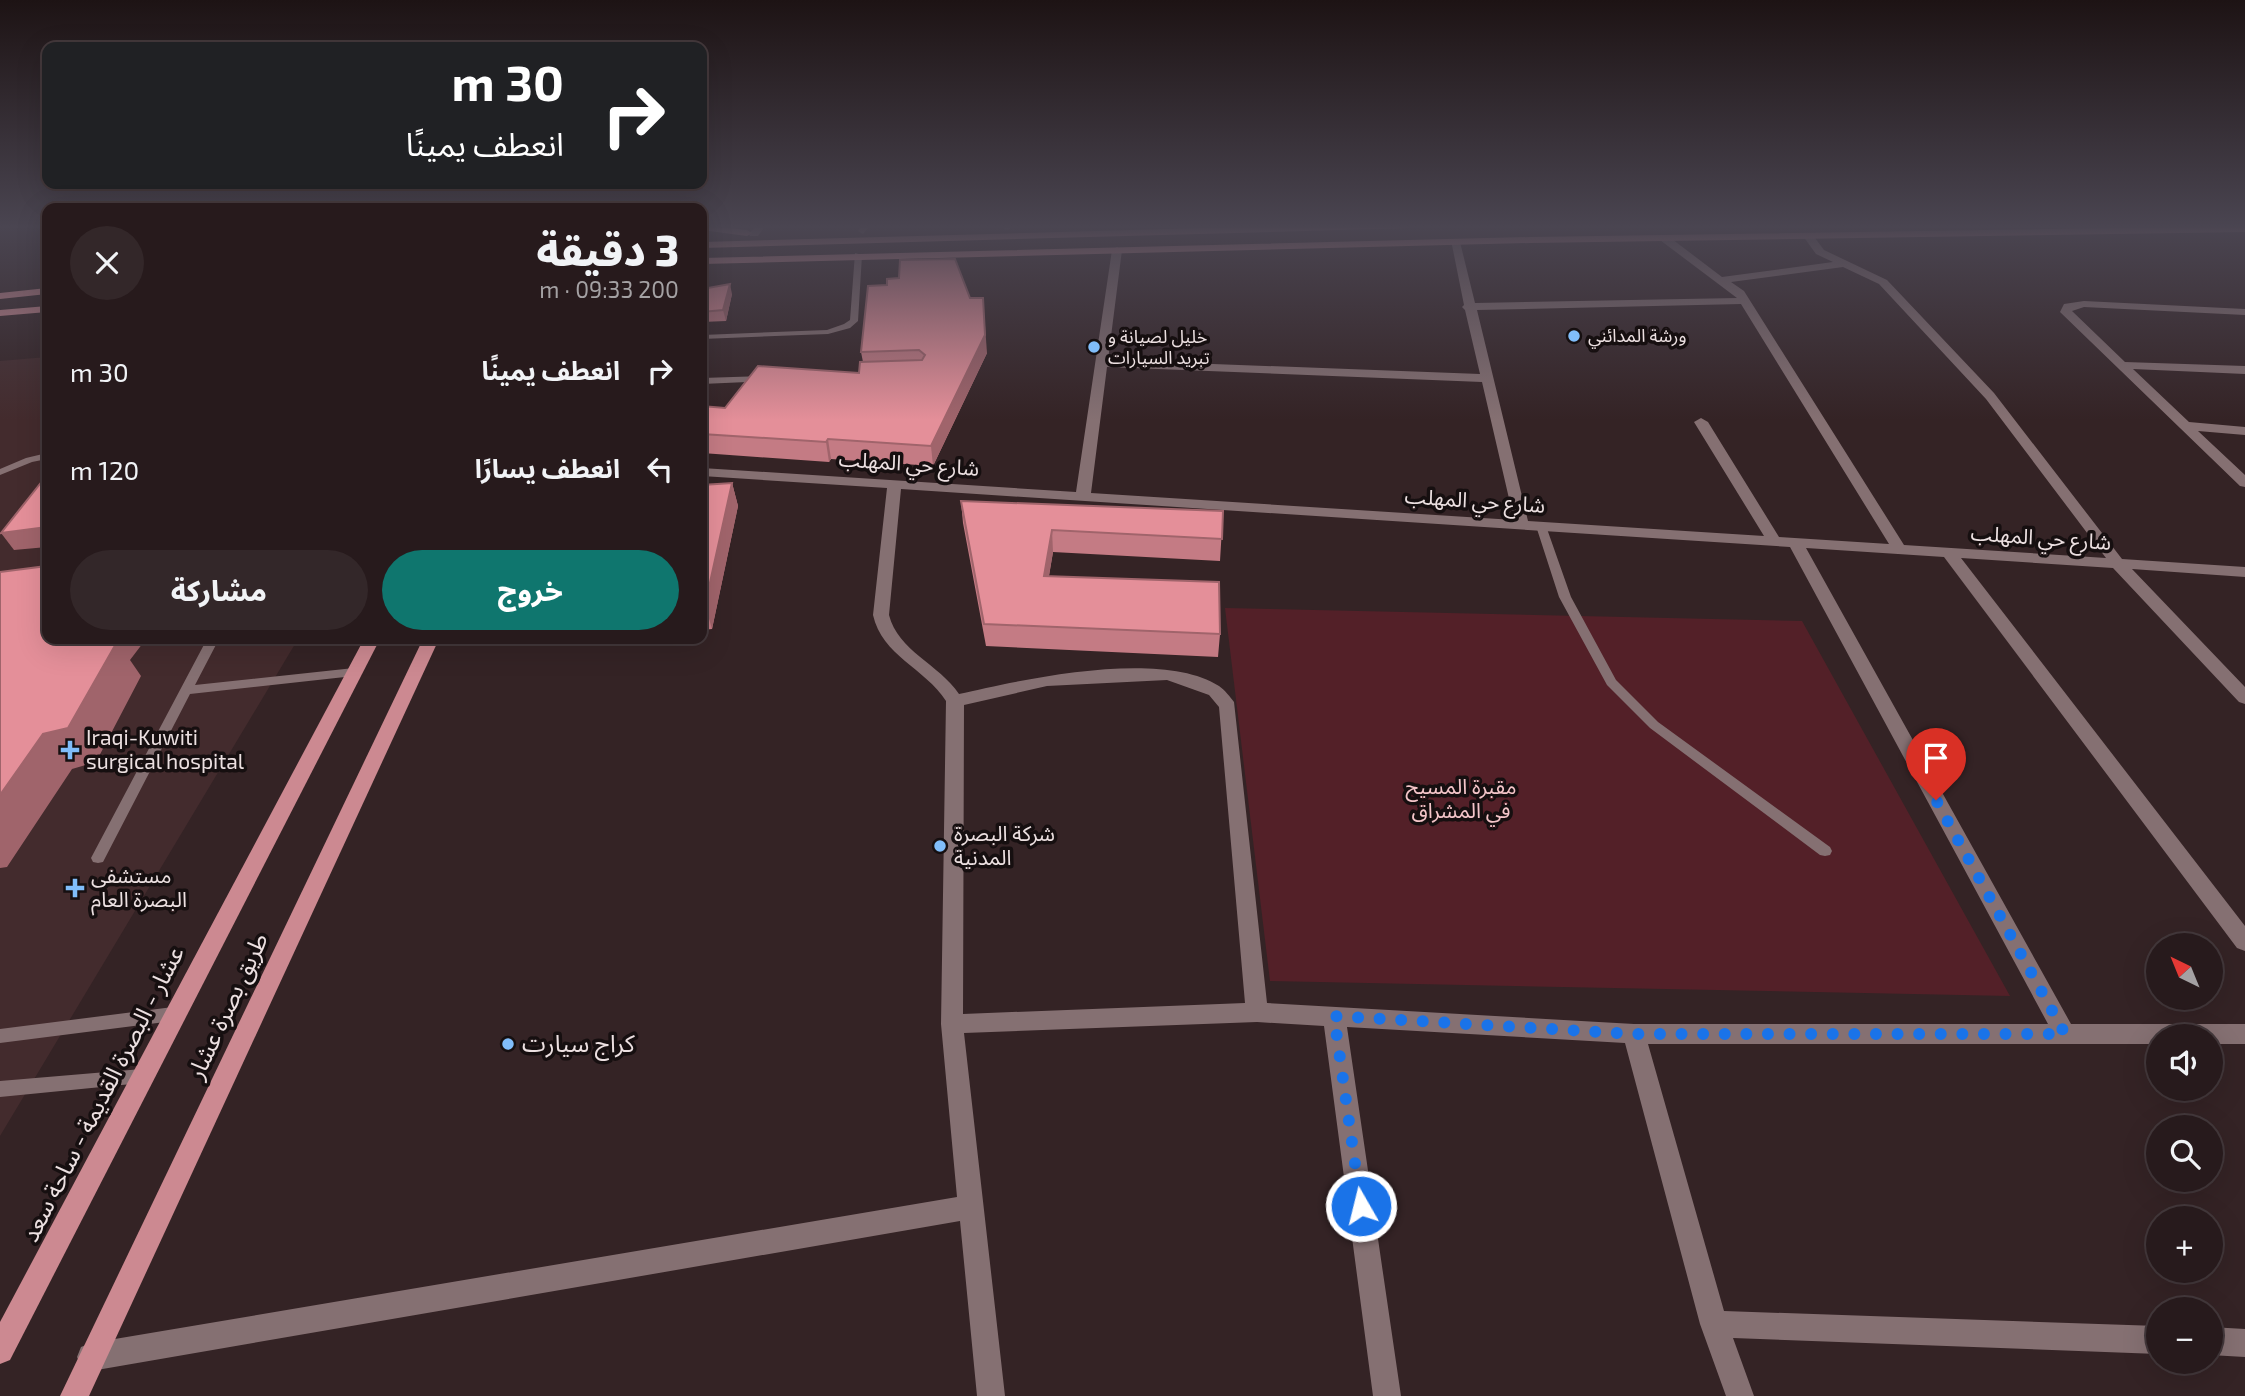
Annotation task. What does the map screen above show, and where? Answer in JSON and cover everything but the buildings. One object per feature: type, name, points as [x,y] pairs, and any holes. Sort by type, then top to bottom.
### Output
[{"type":"main road","points":[[0,296],[42,292]]},
{"type":"main road","points":[[0,304],[42,300]]},
{"type":"main road","points":[[0,313],[42,309]]},
{"type":"main road","points":[[0,323],[42,319]]},
{"type":"main road","name":"عشار - البصرة القديمة - ساحة سعد","points":[[0,1350],[173,1014],[369,644]]},
{"type":"main road","name":"طريق بصرة عشار","points":[[74,1396],[429,644]]},
{"type":"street","points":[[1083,496],[1111,290]]},
{"type":"street","points":[[1465,290],[1522,525]]},
{"type":"street","points":[[1737,290],[1899,549]]},
{"type":"street","points":[[1891,290],[1990,396],[2118,564],[2245,698]]},
{"type":"street","points":[[1468,307],[1743,301]]},
{"type":"street","points":[[2245,312],[2068,306],[2066,312],[2245,483]]},
{"type":"street","points":[[1101,363],[1485,378]]},
{"type":"street","points":[[2120,365],[2245,370]]},
{"type":"street","points":[[1701,422],[1774,541]]},
{"type":"street","points":[[2185,426],[2245,431]]},
{"type":"street","name":"شارع حي المهلب","points":[[707,472],[2245,572]]},
{"type":"street","points":[[894,484],[881,615],[883,631],[909,659],[938,679],[955,701],[952,1024],[991,1396]]},
{"type":"street","points":[[1795,542],[2065,1034]]},
{"type":"street","points":[[1949,553],[2245,942]]},
{"type":"street","points":[[955,701],[1047,680],[1167,674],[1191,680],[1215,691],[1228,706],[1257,1012]]},
{"type":"street","points":[[952,1024],[1257,1012],[1634,1034],[2245,1034]]},
{"type":"street","points":[[1334,1016],[1387,1396]]},
{"type":"street","points":[[1634,1034],[1714,1324],[1740,1396]]},
{"type":"street","points":[[91,1357],[971,1207]]},
{"type":"street","points":[[1714,1324],[2146,1339]]},
{"type":"street","points":[[2223,1342],[2245,1343]]},
{"type":"lane","points":[[707,337],[828,332],[854,321],[856,290]]},
{"type":"lane","points":[[707,381],[770,379]]},
{"type":"lane","points":[[0,472],[42,457]]},
{"type":"lane","points":[[1541,526],[1565,597],[1611,682],[1654,725],[1825,851]]},
{"type":"lane","points":[[98,858],[210,644]]},
{"type":"lane","points":[[186,690],[354,672]]},
{"type":"lane","points":[[0,1036],[173,1014]]},
{"type":"lane","points":[[0,1089],[142,1076]]},
{"type":"shaded area","name":"مستشفى البصرة العام","points":[[42,357],[42,644],[295,644],[0,1136],[0,361]]},
{"type":"green space","name":"مقبرة المسيح في المشراق","points":[[1225,608],[1802,621],[2010,996],[1270,981]]},
{"type":"place","name":"ورشة المدائني","points":[[1574,336]]},
{"type":"place","name":"خليل لصيانة و تبريد السيارات","points":[[1094,347]]},
{"type":"place","name":"Iraqi-Kuwiti surgical hospital","points":[[70,750]]},
{"type":"place","name":"شركة البصرة المدنية","points":[[940,846]]},
{"type":"place","name":"مستشفى البصرة العام","points":[[75,888]]},
{"type":"place","name":"كراج سيارت","points":[[508,1044]]},
{"type":"route","points":[[1361,1206],[1334,1016],[1634,1034],[2065,1034],[1936,800]]}]
